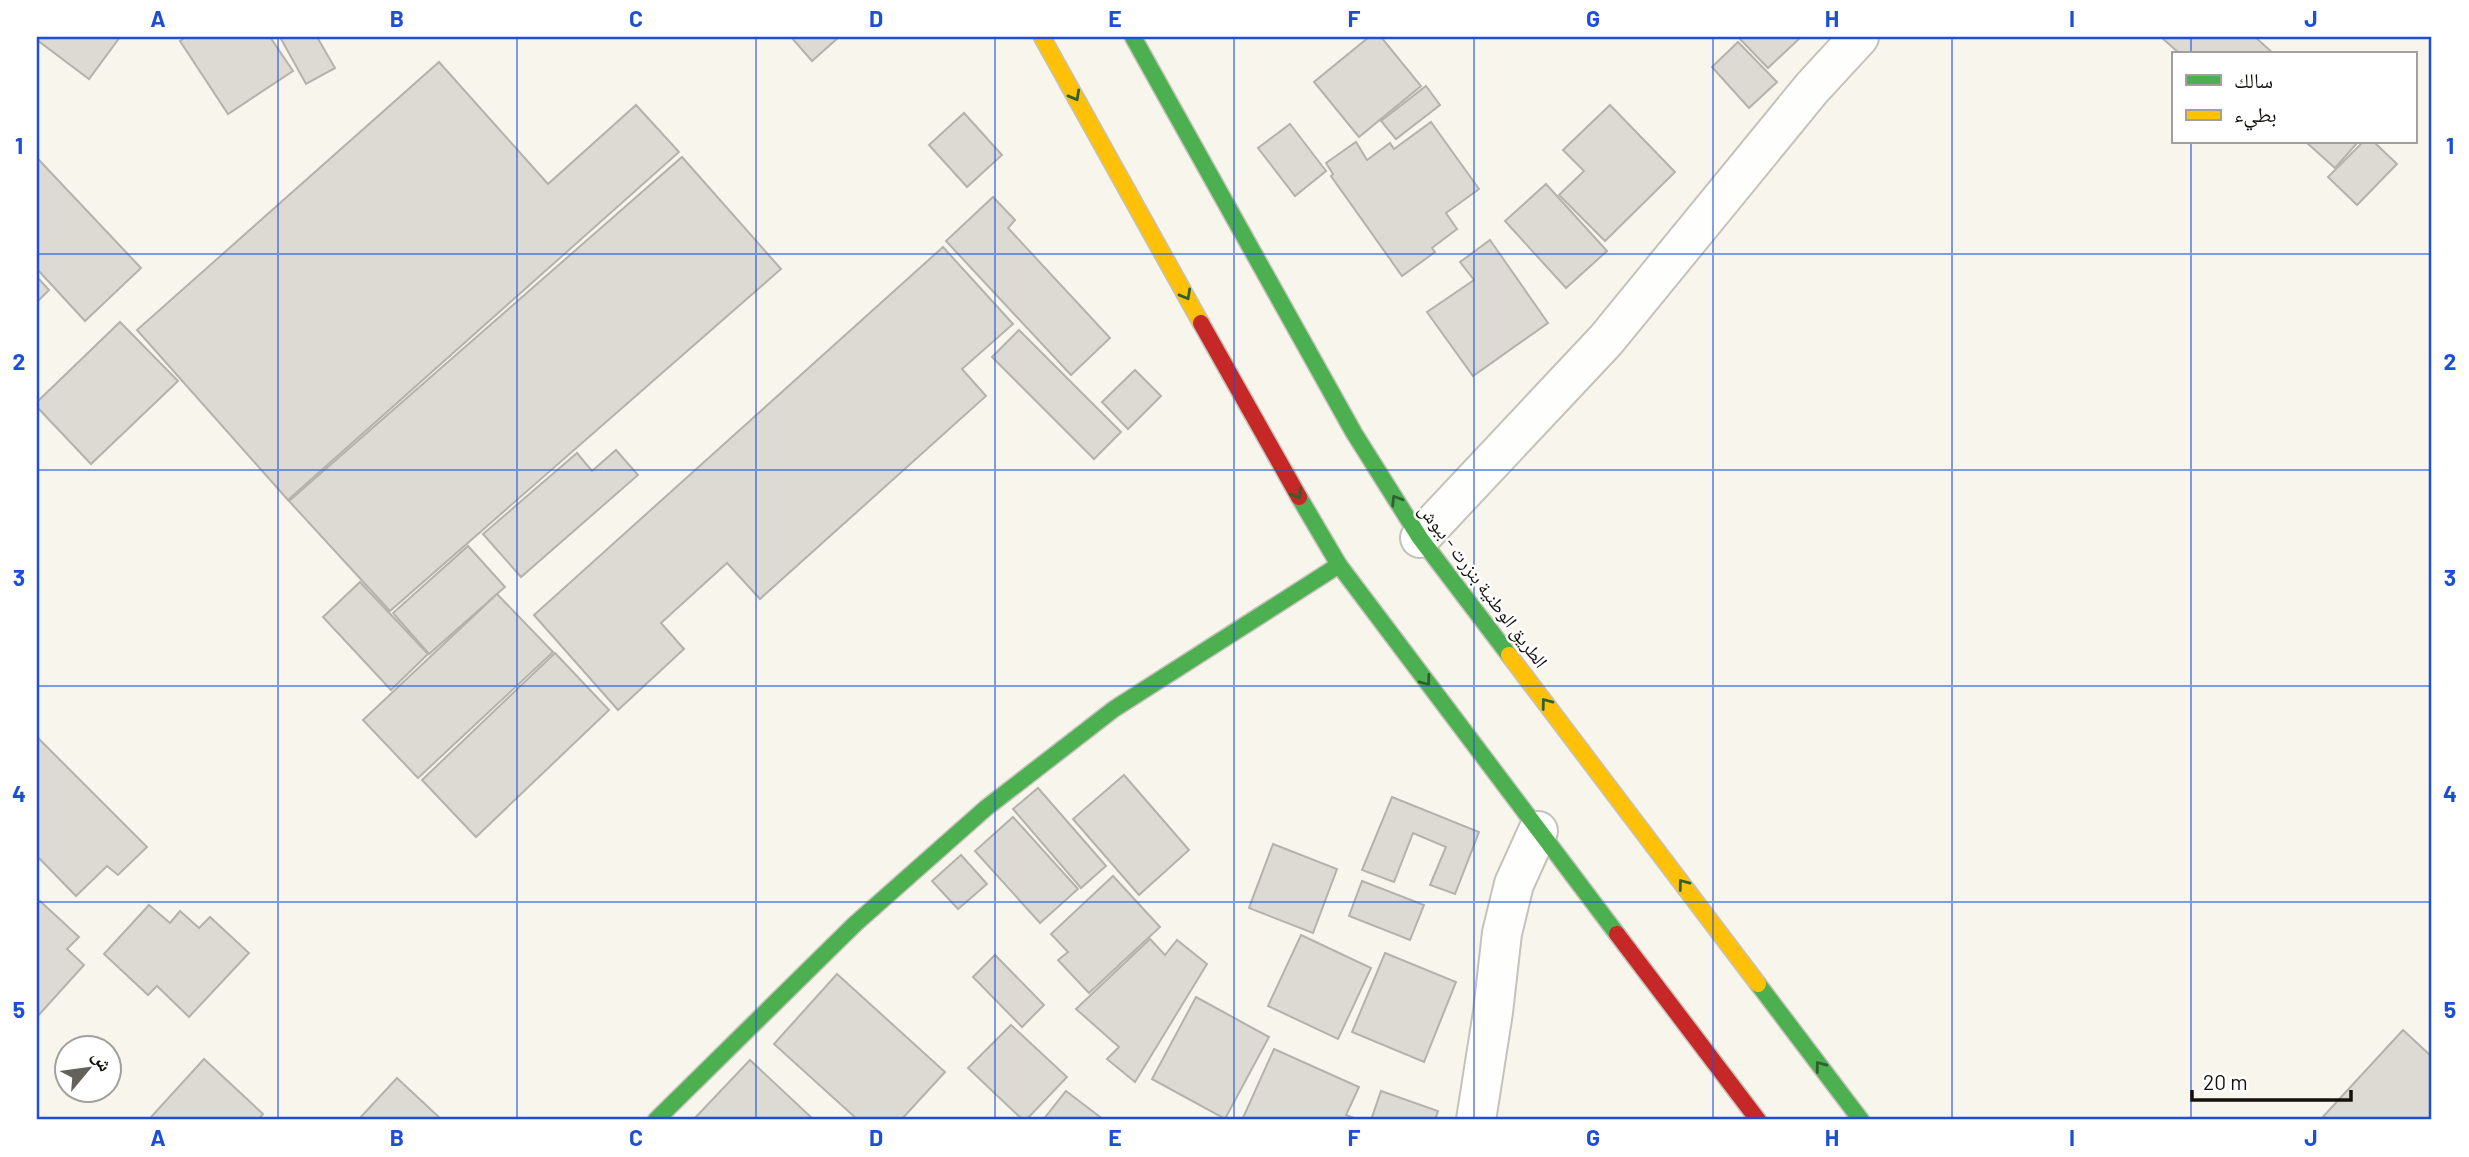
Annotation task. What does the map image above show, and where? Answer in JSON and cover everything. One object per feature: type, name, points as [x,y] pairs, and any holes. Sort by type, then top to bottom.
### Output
[{"type":"main road","points":[[1042,37],[1282,468],[1339,565],[1758,1120]]},
{"type":"main road","name":"الطريق الوطنية بنزرت - ببوش","points":[[1133,37],[1354,433],[1420,538],[1861,1120]]},
{"type":"main road","points":[[656,1120],[855,924],[986,808],[1114,709],[1339,565]]},
{"type":"street","points":[[1420,538],[1606,340],[1812,88],[1859,37]]},
{"type":"street","points":[[1476,1120],[1502,933],[1514,884],[1538,831]]},
{"type":"building","points":[[37,37],[120,37],[89,79],[37,40]]},
{"type":"building","points":[[186,37],[270,37],[293,71],[228,114],[180,41]]},
{"type":"building","points":[[280,37],[317,37],[335,68],[306,84]]},
{"type":"building","points":[[791,37],[839,37],[812,61]]},
{"type":"building","points":[[1369,37],[1381,37],[1421,86],[1359,137],[1314,82]]},
{"type":"building","points":[[1738,37],[1801,37],[1768,68]]},
{"type":"building","points":[[2161,37],[2255,37],[2272,52],[2178,52]]},
{"type":"building","points":[[1738,42],[1777,82],[1749,108],[1712,67]]},
{"type":"building","points":[[439,62],[548,184],[636,105],[679,152],[288,500],[137,330]]},
{"type":"building","points":[[1426,86],[1440,105],[1396,139],[1381,121]]},
{"type":"building","points":[[1610,105],[1675,172],[1605,241],[1559,195],[1584,171],[1563,150]]},
{"type":"building","points":[[964,113],[1002,155],[967,187],[929,145]]},
{"type":"building","points":[[1431,122],[1479,189],[1446,213],[1457,229],[1432,248],[1435,252],[1402,276],[1331,176],[1333,174],[1326,163],[1356,142],[1367,160],[1390,143],[1394,149]]},
{"type":"building","points":[[1290,124],[1326,171],[1295,196],[1258,148]]},
{"type":"building","points":[[2308,144],[2356,144],[2335,168]]},
{"type":"building","points":[[2361,144],[2376,144],[2397,164],[2357,205],[2328,177]]},
{"type":"building","points":[[682,157],[781,269],[390,611],[289,501]]},
{"type":"building","points":[[39,160],[141,268],[85,321],[37,269]]},
{"type":"building","points":[[1546,184],[1607,251],[1566,288],[1505,221]]},
{"type":"building","points":[[993,197],[1015,220],[1008,228],[1110,338],[1071,375],[946,241]]},
{"type":"building","points":[[1490,240],[1548,323],[1473,376],[1427,312],[1474,280],[1460,262]]},
{"type":"building","points":[[943,247],[1013,324],[962,369],[986,396],[760,599],[727,563],[661,623],[684,649],[618,710],[534,615]]},
{"type":"building","points":[[37,277],[49,290],[37,302]]},
{"type":"building","points":[[120,322],[178,381],[91,464],[37,407],[37,402]]},
{"type":"building","points":[[1019,330],[1121,432],[1094,459],[992,357]]},
{"type":"building","points":[[1135,370],[1161,396],[1128,429],[1102,402]]},
{"type":"building","points":[[616,450],[638,475],[521,577],[483,534],[577,453],[592,471]]},
{"type":"building","points":[[468,546],[505,587],[429,654],[393,613]]},
{"type":"building","points":[[360,582],[428,654],[391,690],[323,617]]},
{"type":"building","points":[[497,594],[553,652],[418,778],[363,720]]},
{"type":"building","points":[[555,653],[609,710],[476,837],[422,780]]},
{"type":"building","points":[[37,737],[147,847],[118,875],[107,866],[76,896],[37,856]]},
{"type":"building","points":[[1124,775],[1189,850],[1139,895],[1073,819]]},
{"type":"building","points":[[1038,788],[1106,866],[1081,888],[1013,809]]},
{"type":"building","points":[[1392,797],[1479,832],[1455,894],[1430,885],[1446,847],[1413,833],[1394,882],[1362,870]]},
{"type":"building","points":[[1013,817],[1078,889],[1040,923],[975,851]]},
{"type":"building","points":[[1273,844],[1337,869],[1313,933],[1249,908]]},
{"type":"building","points":[[961,855],[987,884],[958,909],[932,881]]},
{"type":"building","points":[[1113,876],[1160,927],[1089,993],[1058,960],[1068,952],[1051,934]]},
{"type":"building","points":[[1362,881],[1424,905],[1410,940],[1349,916]]},
{"type":"building","points":[[40,901],[79,937],[67,949],[84,965],[37,1017],[37,904]]},
{"type":"building","points":[[149,905],[170,923],[180,911],[199,928],[210,917],[249,953],[189,1017],[157,986],[148,995],[104,954]]},
{"type":"building","points":[[1301,935],[1371,968],[1338,1039],[1268,1006]]},
{"type":"building","points":[[1150,939],[1165,955],[1177,940],[1207,964],[1135,1082],[1107,1059],[1119,1047],[1076,1009]]},
{"type":"building","points":[[1385,953],[1456,982],[1424,1062],[1352,1032]]},
{"type":"building","points":[[995,955],[1044,1005],[1022,1027],[973,977]]},
{"type":"building","points":[[837,974],[945,1072],[901,1120],[858,1120],[774,1044]]},
{"type":"building","points":[[1196,997],[1269,1037],[1225,1119],[1152,1079]]},
{"type":"building","points":[[1011,1025],[1067,1077],[1026,1120],[968,1068]]},
{"type":"building","points":[[2403,1030],[2432,1057],[2432,1120],[2320,1120]]},
{"type":"building","points":[[1274,1049],[1359,1087],[1346,1115],[1359,1120],[1242,1120]]},
{"type":"building","points":[[204,1059],[263,1114],[258,1120],[155,1120],[151,1117]]},
{"type":"building","points":[[750,1060],[814,1120],[693,1120]]},
{"type":"building","points":[[397,1078],[442,1120],[358,1120]]},
{"type":"building","points":[[1066,1091],[1104,1120],[1043,1120]]},
{"type":"building","points":[[1381,1091],[1438,1111],[1435,1120],[1371,1120]]},
{"type":"traffic: fast","points":[[1133,37],[1354,433],[1420,538],[1509,655]]},
{"type":"traffic: fast","points":[[1299,497],[1339,565],[1617,934]]},
{"type":"traffic: fast","points":[[656,1120],[855,924],[986,808],[1114,709],[1339,565]]},
{"type":"traffic: fast","points":[[1758,984],[1861,1120]]},
{"type":"traffic: slow","points":[[1042,37],[1201,323]]},
{"type":"traffic: slow","points":[[1509,655],[1758,984]]},
{"type":"traffic: jam","points":[[1201,323],[1299,497]]},
{"type":"traffic: jam","points":[[1617,934],[1758,1120]]}]
